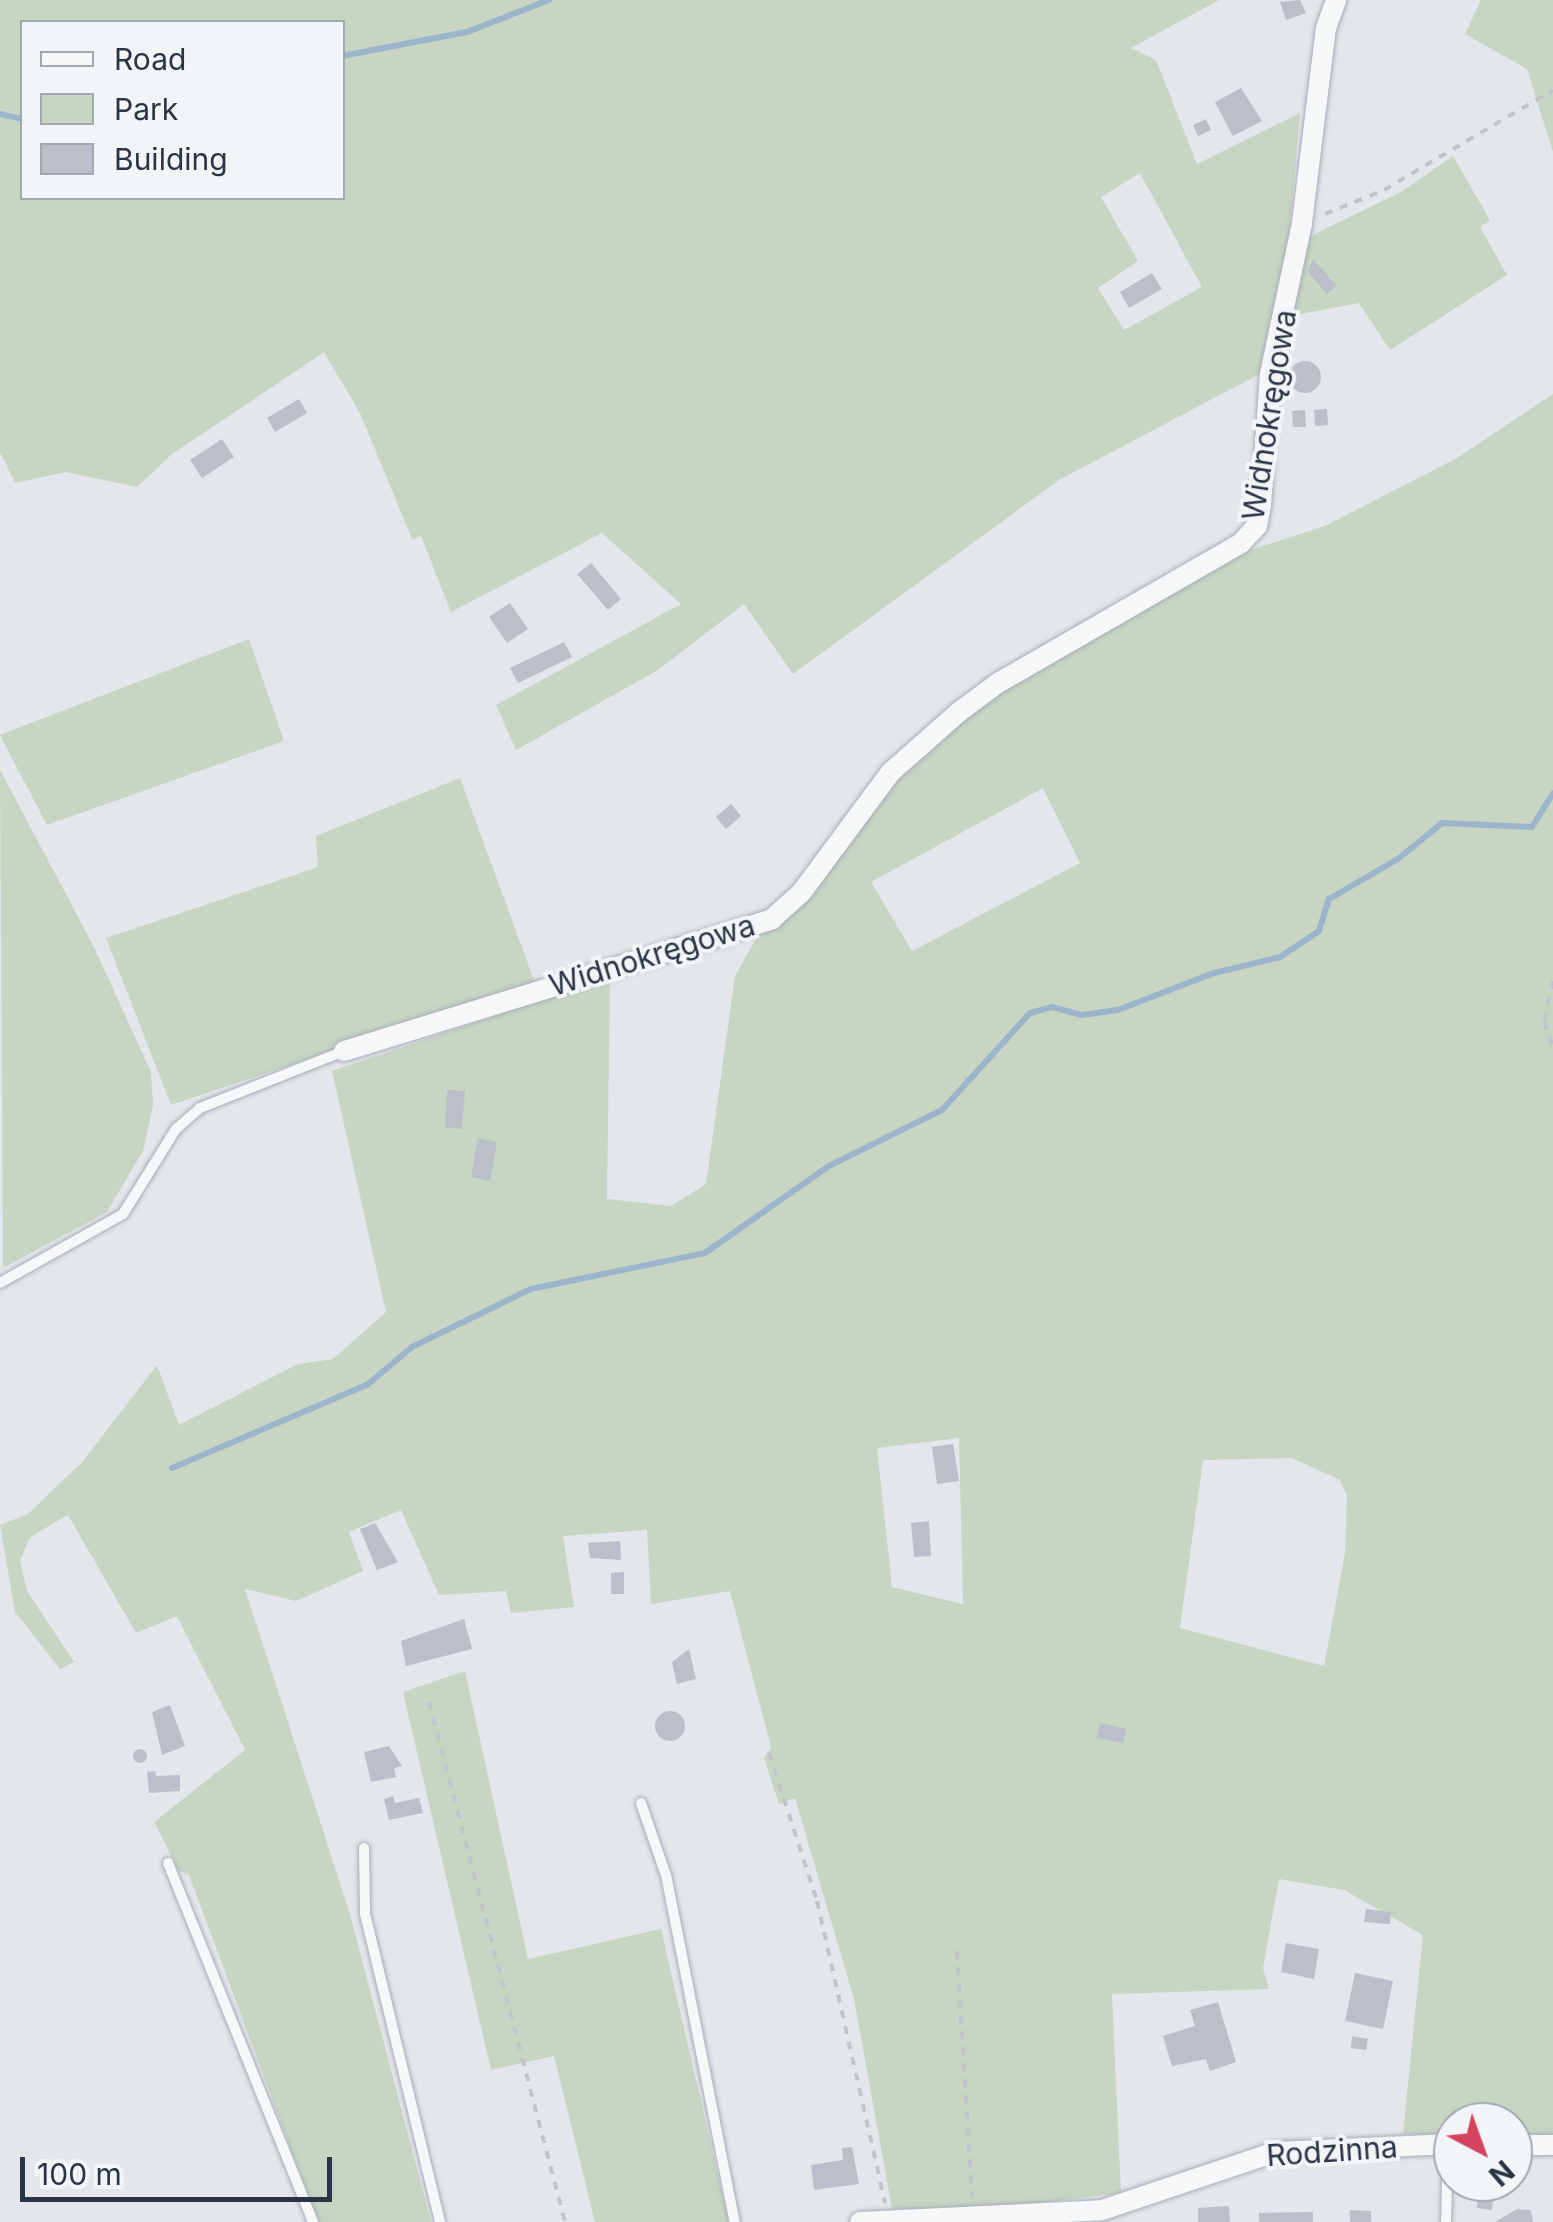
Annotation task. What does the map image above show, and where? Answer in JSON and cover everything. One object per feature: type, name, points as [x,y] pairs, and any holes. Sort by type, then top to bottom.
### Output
[{"type":"street","name":"Widnokręgowa","points":[[344,1051],[772,919],[801,894],[891,772],[959,712],[998,683],[1241,543],[1257,526],[1261,505],[1270,374],[1302,223],[1326,28],[1336,0]]},
{"type":"street","name":"Rodzinna","points":[[860,2222],[1102,2210],[1275,2152],[1433,2145]]},
{"type":"lane","name":"Widnokręgowa","points":[[0,1283],[123,1214],[176,1129],[200,1108],[344,1051]]},
{"type":"lane","points":[[641,1803],[666,1875],[736,2222]]},
{"type":"lane","points":[[364,1848],[366,1914],[440,2222]]},
{"type":"lane","points":[[168,1863],[312,2222]]},
{"type":"path","points":[[1302,223],[1384,190],[1553,90]]},
{"type":"path","points":[[1553,981],[1544,1022],[1553,1046]]},
{"type":"path","points":[[429,1702],[565,2222]]},
{"type":"path","points":[[770,1753],[817,1900],[881,2174],[886,2221]]},
{"type":"path","points":[[957,1951],[974,2217]]},
{"type":"green space","points":[[0,0],[1219,0],[1131,48],[1156,60],[1197,164],[1300,113],[1288,247],[1401,192],[1453,156],[1490,220],[1480,227],[1507,275],[1390,350],[1359,303],[1269,320],[1269,369],[1059,480],[793,674],[744,604],[658,670],[516,750],[496,705],[681,604],[602,533],[451,612],[421,536],[412,539],[360,413],[324,352],[172,454],[137,487],[66,472],[15,483],[0,452]],"holes":[[[1140,173],[1202,287],[1124,330],[1098,288],[1138,261],[1101,197]]]},
{"type":"green space","points":[[1481,0],[1553,0],[1553,152],[1527,69],[1465,34]]},
{"type":"green space","points":[[1553,394],[1553,2134],[1533,2134],[1533,2102],[1433,2102],[1433,2135],[1403,2134],[1423,1935],[1344,1890],[1279,1879],[1263,1968],[1269,1989],[1112,1994],[1121,2193],[996,2208],[892,2209],[854,1999],[795,1798],[779,1804],[764,1758],[771,1747],[730,1591],[651,1604],[647,1530],[563,1536],[574,1607],[511,1613],[506,1591],[439,1595],[401,1510],[349,1532],[363,1571],[296,1601],[245,1589],[350,1914],[431,2222],[318,2222],[189,1875],[179,1871],[154,1822],[245,1750],[177,1616],[136,1633],[68,1515],[30,1537],[20,1561],[27,1591],[74,1662],[60,1669],[15,1612],[0,1525],[28,1514],[83,1461],[157,1365],[179,1425],[298,1364],[333,1359],[386,1312],[332,1071],[610,977],[607,1199],[671,1206],[706,1184],[735,976],[764,925],[884,788],[991,695],[1219,560],[1325,526],[1457,458]],"holes":[[[1043,788],[1080,863],[912,951],[871,882]],[[959,1438],[963,1604],[892,1587],[877,1448]],[[1292,1458],[1340,1480],[1347,1496],[1345,1553],[1324,1666],[1180,1628],[1203,1460]]]},
{"type":"green space","points":[[249,639],[284,741],[47,825],[0,735]]},
{"type":"green space","points":[[0,770],[93,945],[151,1072],[153,1106],[143,1151],[107,1212],[3,1268]]},
{"type":"green space","points":[[460,778],[535,983],[171,1105],[106,938],[318,867],[316,836]]},
{"type":"green space","points":[[465,1671],[528,1959],[661,1929],[729,2222],[595,2222],[554,2056],[491,2070],[403,1692]]},
{"type":"building","points":[[1300,0],[1306,13],[1286,20],[1280,2]]},
{"type":"building","points":[[1241,88],[1262,121],[1233,136],[1215,102]]},
{"type":"building","points":[[1206,119],[1211,130],[1198,136],[1193,125]]},
{"type":"building","points":[[1313,259],[1337,286],[1327,294],[1308,272]]},
{"type":"building","points":[[1152,273],[1162,289],[1129,308],[1120,292]]},
{"type":"building","points":[[1305,361],[1317,365],[1321,377],[1317,389],[1305,393],[1293,389],[1289,377],[1293,365]]},
{"type":"building","points":[[299,399],[307,413],[275,432],[267,418]]},
{"type":"building","points":[[1327,409],[1328,425],[1315,426],[1314,410]]},
{"type":"building","points":[[1305,410],[1306,427],[1293,427],[1292,411]]},
{"type":"building","points":[[222,439],[234,457],[202,478],[190,460]]},
{"type":"building","points":[[591,563],[621,599],[608,610],[577,574]]},
{"type":"building","points":[[510,603],[528,629],[507,643],[489,617]]},
{"type":"building","points":[[564,642],[572,657],[518,683],[510,668]]},
{"type":"building","points":[[731,804],[741,816],[726,829],[716,817]]},
{"type":"building","points":[[447,1090],[465,1091],[462,1129],[445,1127]]},
{"type":"building","points":[[478,1138],[497,1142],[490,1181],[471,1177]]},
{"type":"building","points":[[953,1444],[959,1481],[937,1484],[932,1447]]},
{"type":"building","points":[[929,1521],[931,1556],[914,1557],[911,1523]]},
{"type":"building","points":[[375,1523],[398,1562],[377,1570],[360,1529]]},
{"type":"building","points":[[620,1541],[621,1560],[590,1558],[588,1543]]},
{"type":"building","points":[[624,1572],[624,1594],[611,1594],[611,1573]]},
{"type":"building","points":[[464,1619],[472,1649],[406,1666],[401,1641]]},
{"type":"building","points":[[689,1649],[696,1679],[677,1684],[672,1662]]},
{"type":"building","points":[[170,1705],[185,1746],[162,1755],[152,1712]]},
{"type":"building","points":[[670,1711],[681,1715],[685,1726],[681,1737],[670,1741],[659,1737],[655,1726],[659,1715]]},
{"type":"building","points":[[1100,1723],[1126,1729],[1123,1743],[1097,1738]]},
{"type":"building","points":[[389,1746],[402,1766],[394,1768],[396,1777],[371,1782],[364,1752]]},
{"type":"building","points":[[140,1749],[147,1756],[140,1763],[133,1756]]},
{"type":"building","points":[[155,1771],[156,1776],[180,1775],[180,1791],[149,1793],[147,1772]]},
{"type":"building","points":[[393,1796],[395,1803],[419,1798],[423,1813],[389,1820],[384,1799]]},
{"type":"building","points":[[1366,1909],[1391,1912],[1390,1924],[1364,1922]]},
{"type":"building","points":[[1286,1943],[1319,1949],[1314,1979],[1281,1972]]},
{"type":"building","points":[[1355,1973],[1393,1981],[1383,2029],[1345,2021]]},
{"type":"building","points":[[1218,2002],[1236,2062],[1210,2071],[1206,2059],[1172,2066],[1163,2036],[1195,2026],[1190,2010]]},
{"type":"building","points":[[1352,2036],[1368,2039],[1366,2050],[1351,2048]]},
{"type":"building","points":[[852,2147],[859,2184],[814,2190],[811,2165],[843,2160],[842,2148]]},
{"type":"building","points":[[1478,2202],[1493,2202],[1492,2210],[1477,2208]]},
{"type":"building","points":[[1229,2206],[1230,2222],[1198,2222],[1198,2208]]},
{"type":"building","points":[[1517,2209],[1531,2210],[1533,2222],[1495,2222]]},
{"type":"building","points":[[1350,2210],[1371,2211],[1371,2222],[1350,2222]]},
{"type":"building","points":[[1313,2212],[1313,2222],[1259,2222],[1259,2213]]},
{"type":"waterway","points":[[345,55],[467,32],[549,0]]},
{"type":"waterway","points":[[0,114],[20,119]]},
{"type":"waterway","points":[[172,1468],[367,1385],[412,1347],[531,1289],[705,1253],[829,1166],[942,1110],[1030,1013],[1052,1007],[1082,1015],[1118,1010],[1214,973],[1280,957],[1319,931],[1329,899],[1398,859],[1442,823],[1532,827],[1553,793]]}]
